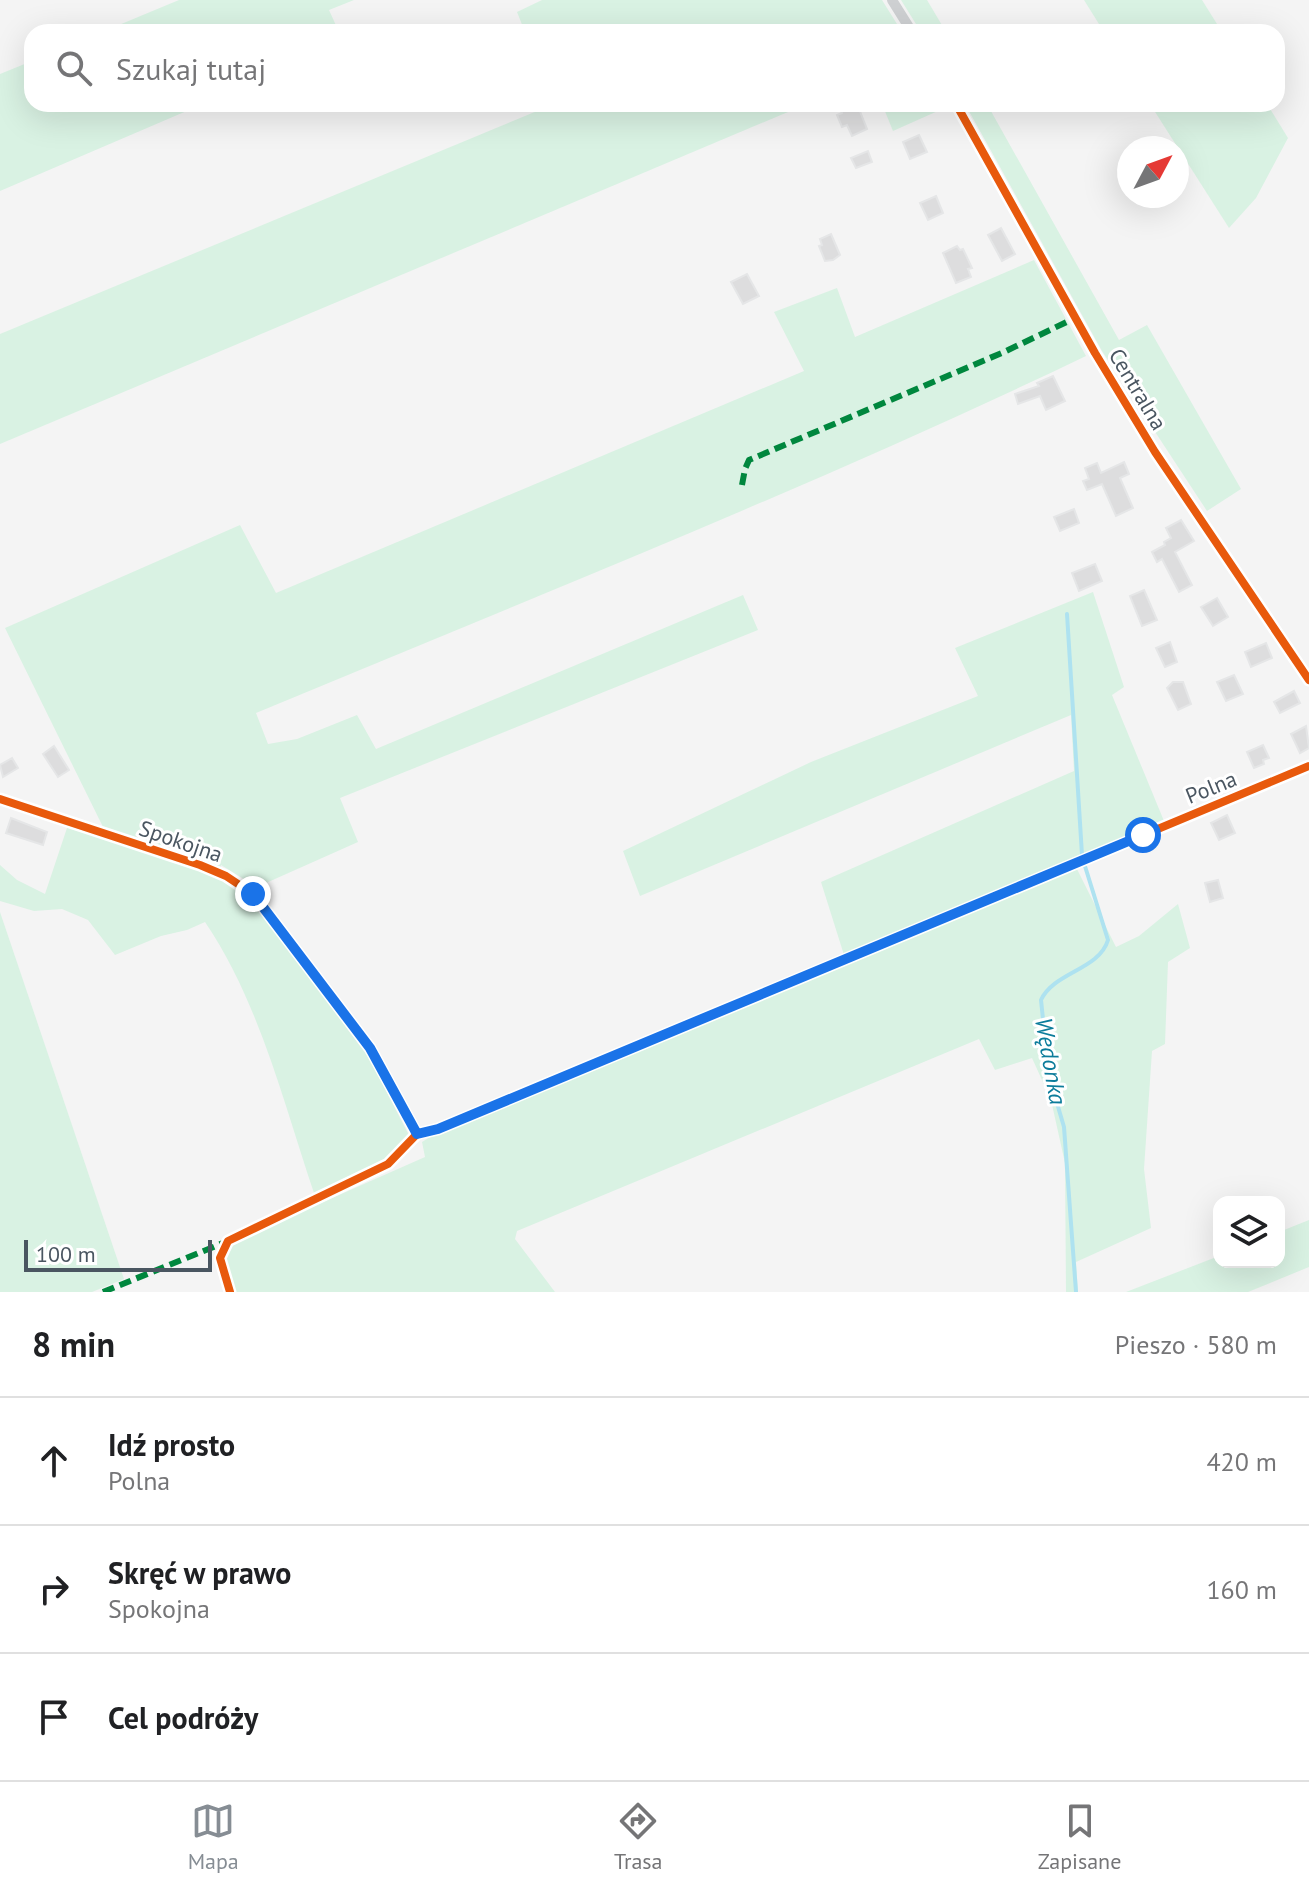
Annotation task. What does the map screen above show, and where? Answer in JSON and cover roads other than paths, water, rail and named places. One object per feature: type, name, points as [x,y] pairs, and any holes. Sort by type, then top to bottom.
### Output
[{"type":"street","points":[[892,0],[907,24]]},
{"type":"street","name":"Centralna","points":[[960,112],[1095,353],[1155,452],[1309,680]]},
{"type":"street","name":"Polna","points":[[417,1134],[438,1129],[1309,766]]},
{"type":"street","name":"Spokojna","points":[[0,799],[200,865],[226,876],[253,894],[370,1048],[417,1134]]},
{"type":"waterway","points":[[1067,614],[1082,855]]},
{"type":"waterway","name":"Wędonka","points":[[1076,1292],[1064,1127],[1049,1076],[1041,1000],[1056,983],[1096,958],[1108,940],[1084,863]]}]
